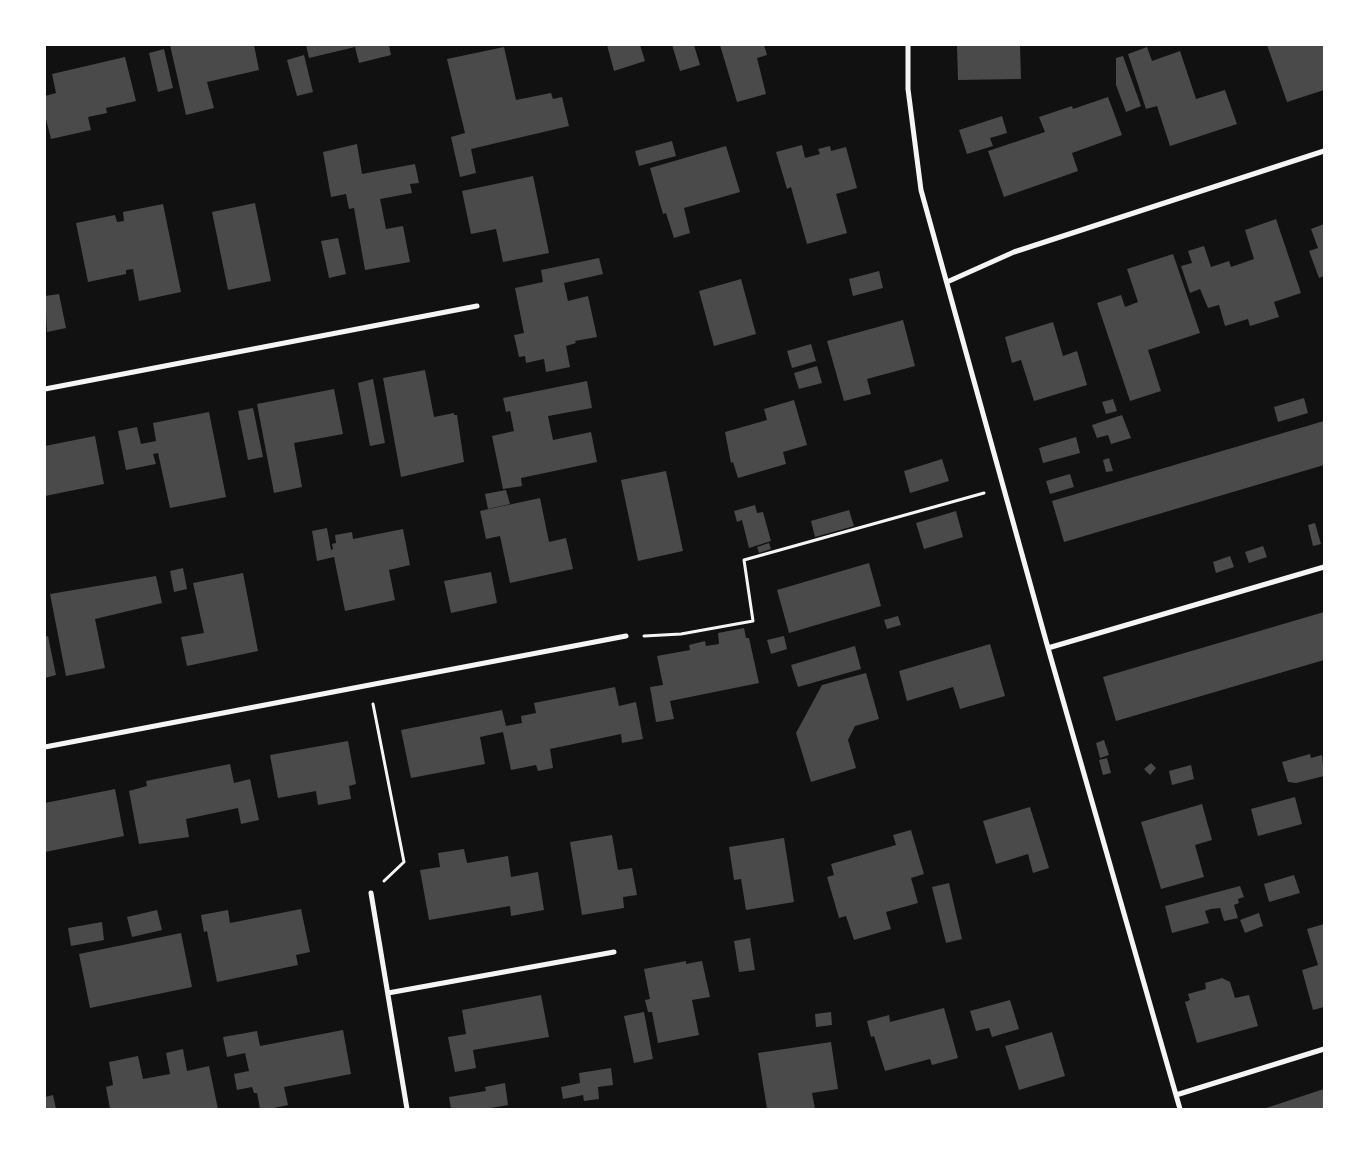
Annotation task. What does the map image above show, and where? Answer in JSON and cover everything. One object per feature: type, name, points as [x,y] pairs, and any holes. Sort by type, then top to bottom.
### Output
[{"type":"street","points":[[908,45],[908,89],[921,190],[1048,648],[1180,1109]]},
{"type":"street","points":[[947,282],[1014,252],[1324,151]]},
{"type":"street","points":[[45,389],[477,306]]},
{"type":"street","points":[[1048,648],[1324,567]]},
{"type":"street","points":[[45,747],[626,636]]},
{"type":"street","points":[[371,893],[407,1109]]},
{"type":"street","points":[[388,993],[614,952]]},
{"type":"street","points":[[1176,1095],[1324,1049]]},
{"type":"path","points":[[626,636],[681,634],[753,621],[744,560],[1004,488]]},
{"type":"path","points":[[371,893],[404,862],[375,714]]},
{"type":"building","points":[[170,45],[254,45],[259,70],[207,82],[214,108],[186,115]]},
{"type":"building","points":[[306,45],[389,45],[391,55],[359,63],[355,47],[309,58]]},
{"type":"building","points":[[607,45],[640,45],[645,61],[614,71]]},
{"type":"building","points":[[672,45],[694,45],[700,65],[680,71]]},
{"type":"building","points":[[720,45],[764,45],[767,55],[757,58],[766,94],[737,102]]},
{"type":"building","points":[[957,45],[1020,45],[1021,79],[958,80]]},
{"type":"building","points":[[1267,45],[1323,45],[1324,90],[1287,102]]},
{"type":"building","points":[[504,47],[516,100],[551,93],[553,99],[562,97],[569,126],[471,149],[476,173],[460,177],[451,137],[465,133],[447,59]]},
{"type":"building","points":[[1147,47],[1152,61],[1180,51],[1196,99],[1225,90],[1237,124],[1170,146],[1157,106],[1146,109],[1128,54]]},
{"type":"building","points":[[164,49],[173,88],[158,92],[149,53]]},
{"type":"building","points":[[304,55],[313,92],[297,96],[287,60]]},
{"type":"building","points":[[1123,56],[1141,106],[1126,112],[1116,85],[1116,58]]},
{"type":"building","points":[[125,57],[136,101],[106,108],[107,113],[88,117],[91,130],[51,139],[45,115],[45,96],[56,93],[52,74]]},
{"type":"building","points":[[1108,97],[1122,135],[1072,153],[1078,171],[1004,197],[988,151],[1045,132],[1039,117],[1072,106],[1073,109]]},
{"type":"building","points":[[1002,116],[1007,133],[990,138],[993,146],[967,154],[959,130]]},
{"type":"building","points":[[672,141],[676,156],[639,166],[635,151]]},
{"type":"building","points":[[357,144],[362,174],[415,164],[419,183],[410,184],[412,193],[380,199],[386,229],[403,226],[410,262],[365,270],[354,208],[349,209],[346,194],[331,197],[323,152]]},
{"type":"building","points":[[802,145],[805,158],[820,154],[818,149],[830,146],[831,151],[846,147],[857,188],[836,194],[847,233],[807,244],[791,187],[787,189],[776,152]]},
{"type":"building","points":[[726,146],[740,192],[684,208],[690,233],[674,238],[666,213],[663,214],[650,168]]},
{"type":"building","points":[[533,176],[549,253],[503,262],[496,229],[471,234],[462,191]]},
{"type":"building","points":[[255,203],[271,281],[228,290],[212,212]]},
{"type":"building","points":[[163,204],[181,292],[139,301],[133,269],[126,270],[126,274],[88,282],[76,223],[115,215],[117,222],[124,221],[123,212]]},
{"type":"building","points":[[1276,219],[1301,293],[1274,302],[1279,317],[1250,326],[1248,319],[1225,326],[1219,305],[1208,308],[1200,289],[1190,293],[1181,266],[1192,263],[1188,251],[1204,246],[1211,267],[1229,261],[1231,267],[1254,259],[1245,230]]},
{"type":"building","points":[[1324,224],[1324,276],[1319,278],[1309,251],[1318,248],[1311,229]]},
{"type":"building","points":[[338,238],[346,274],[329,278],[321,241]]},
{"type":"building","points":[[1173,254],[1200,333],[1148,350],[1161,391],[1130,401],[1097,303],[1121,295],[1125,307],[1138,302],[1127,269]]},
{"type":"building","points":[[599,258],[603,274],[564,283],[568,301],[588,296],[597,337],[575,341],[576,343],[566,346],[570,367],[546,372],[544,359],[526,363],[525,356],[519,357],[514,335],[524,333],[515,288],[543,282],[541,270]]},
{"type":"building","points":[[879,271],[883,288],[853,296],[849,279]]},
{"type":"building","points":[[741,279],[756,334],[714,346],[699,291]]},
{"type":"building","points":[[59,294],[66,328],[47,332],[45,296]]},
{"type":"building","points":[[903,320],[915,366],[867,379],[871,394],[844,401],[827,341]]},
{"type":"building","points":[[1053,322],[1063,356],[1077,351],[1087,385],[1034,401],[1021,360],[1012,363],[1005,337]]},
{"type":"building","points":[[811,344],[816,361],[792,368],[787,351]]},
{"type":"building","points":[[817,366],[822,383],[799,389],[794,373]]},
{"type":"building","points":[[425,370],[434,417],[454,413],[454,415],[457,415],[464,462],[401,477],[383,378]]},
{"type":"building","points":[[373,379],[385,443],[370,446],[358,383]]},
{"type":"building","points":[[587,381],[592,408],[548,416],[553,440],[591,432],[597,462],[521,478],[522,486],[503,489],[492,436],[514,431],[510,411],[506,412],[503,398]]},
{"type":"building","points":[[334,389],[343,434],[294,443],[302,487],[274,493],[257,404]]},
{"type":"building","points":[[1304,398],[1308,413],[1278,422],[1274,407]]},
{"type":"building","points":[[1113,399],[1117,411],[1106,414],[1102,402]]},
{"type":"building","points":[[794,400],[807,445],[783,452],[786,464],[738,478],[733,462],[731,463],[725,432],[767,420],[764,409]]},
{"type":"building","points":[[253,408],[263,457],[248,460],[238,411]]},
{"type":"building","points":[[209,412],[226,497],[170,508],[158,453],[153,454],[156,464],[126,470],[118,431],[137,427],[141,444],[156,441],[153,423]]},
{"type":"building","points":[[1122,415],[1131,438],[1111,444],[1108,435],[1097,438],[1092,425]]},
{"type":"building","points":[[1324,421],[1324,465],[1064,542],[1052,501]]},
{"type":"building","points":[[95,436],[104,484],[45,496],[45,446]]},
{"type":"building","points":[[1076,437],[1080,453],[1043,463],[1039,448]]},
{"type":"building","points":[[1109,458],[1113,471],[1106,472],[1103,460]]},
{"type":"building","points":[[942,459],[949,481],[910,493],[904,471]]},
{"type":"building","points":[[666,471],[683,551],[638,561],[621,480]]},
{"type":"building","points":[[1070,474],[1074,487],[1050,494],[1046,481]]},
{"type":"building","points":[[506,490],[510,504],[488,509],[485,494]]},
{"type":"building","points":[[540,498],[549,542],[566,538],[573,569],[510,583],[500,536],[486,539],[480,511]]},
{"type":"building","points":[[755,505],[757,513],[763,512],[771,541],[749,548],[742,520],[737,522],[734,511]]},
{"type":"building","points":[[849,510],[854,526],[815,537],[811,521]]},
{"type":"building","points":[[956,511],[963,537],[924,549],[916,523]]},
{"type":"building","points":[[1315,523],[1321,544],[1313,546],[1308,525]]},
{"type":"building","points":[[327,528],[331,550],[333,549],[332,544],[336,543],[335,535],[352,532],[353,539],[403,529],[410,565],[389,570],[395,600],[345,611],[334,557],[317,561],[312,531]]},
{"type":"building","points":[[769,543],[771,549],[759,553],[757,547]]},
{"type":"building","points":[[1263,546],[1267,557],[1249,563],[1245,552]]},
{"type":"building","points":[[1230,556],[1234,567],[1216,573],[1213,562]]},
{"type":"building","points":[[869,563],[881,606],[789,633],[777,590]]},
{"type":"building","points":[[183,568],[187,589],[174,592],[170,571]]},
{"type":"building","points":[[491,572],[497,603],[451,613],[444,581]]},
{"type":"building","points":[[243,573],[258,651],[187,666],[181,637],[204,633],[193,583]]},
{"type":"building","points":[[156,576],[162,603],[95,619],[105,668],[66,676],[50,594]]},
{"type":"building","points":[[1324,612],[1324,660],[1116,721],[1103,677]]},
{"type":"building","points":[[898,616],[901,625],[887,629],[884,620]]},
{"type":"building","points":[[744,628],[746,638],[749,638],[759,683],[670,701],[674,719],[656,722],[650,687],[663,685],[657,656],[690,650],[689,645],[705,641],[706,646],[719,644],[718,633]]},
{"type":"building","points":[[48,636],[56,675],[45,678],[45,637]]},
{"type":"building","points":[[784,636],[787,649],[771,654],[767,640]]},
{"type":"building","points":[[990,644],[1005,696],[960,709],[953,687],[907,701],[899,671]]},
{"type":"building","points":[[855,646],[861,669],[798,687],[791,665]]},
{"type":"building","points":[[866,673],[879,719],[855,726],[848,740],[856,768],[811,782],[796,733],[822,685]]},
{"type":"building","points":[[615,687],[619,706],[636,702],[643,739],[622,743],[621,734],[550,749],[553,768],[538,771],[536,765],[511,770],[503,732],[480,737],[485,764],[411,778],[401,730],[502,710],[506,726],[522,723],[521,716],[536,713],[534,703]]},
{"type":"building","points":[[1104,740],[1109,755],[1100,758],[1096,743]]},
{"type":"building","points":[[348,741],[356,784],[349,786],[351,799],[318,805],[316,791],[278,798],[270,755]]},
{"type":"building","points":[[1310,754],[1311,758],[1322,755],[1324,776],[1296,783],[1288,782],[1282,762]]},
{"type":"building","points":[[1107,758],[1111,773],[1103,775],[1099,760]]},
{"type":"building","points":[[1151,763],[1156,768],[1150,775],[1144,769]]},
{"type":"building","points":[[230,764],[234,783],[250,779],[259,820],[241,824],[238,808],[186,819],[189,837],[139,844],[129,791],[147,786],[146,781]]},
{"type":"building","points":[[1191,765],[1194,779],[1172,785],[1169,771]]},
{"type":"building","points":[[115,789],[124,836],[45,852],[45,803]]},
{"type":"building","points":[[1295,797],[1302,824],[1258,836],[1251,809]]},
{"type":"building","points":[[1202,804],[1212,840],[1195,845],[1204,877],[1161,889],[1141,822]]},
{"type":"building","points":[[1030,807],[1049,868],[1033,873],[1028,854],[996,864],[983,821]]},
{"type":"building","points":[[911,830],[924,874],[911,878],[918,903],[886,912],[891,929],[854,940],[846,916],[839,918],[827,877],[834,875],[831,864],[896,845],[893,835]]},
{"type":"building","points":[[612,835],[618,870],[632,868],[637,895],[623,897],[624,908],[582,915],[570,842]]},
{"type":"building","points":[[784,838],[794,902],[746,910],[741,879],[734,880],[729,847]]},
{"type":"building","points":[[464,849],[467,863],[508,856],[511,877],[538,872],[544,910],[511,916],[510,906],[429,920],[420,870],[440,867],[438,853]]},
{"type":"building","points":[[1294,875],[1300,893],[1269,902],[1264,884]]},
{"type":"building","points":[[949,883],[962,939],[946,943],[932,887]]},
{"type":"building","points":[[1240,886],[1244,897],[1238,899],[1239,903],[1234,905],[1238,918],[1224,921],[1220,908],[1211,909],[1205,911],[1209,923],[1172,933],[1165,906]]},
{"type":"building","points":[[301,909],[310,952],[296,955],[298,965],[217,982],[207,931],[204,932],[201,915],[228,910],[230,923]]},
{"type":"building","points":[[157,910],[162,930],[132,937],[127,917]]},
{"type":"building","points":[[1259,913],[1263,926],[1245,933],[1240,920]]},
{"type":"building","points":[[102,922],[104,940],[71,946],[68,928]]},
{"type":"building","points":[[1324,924],[1324,1007],[1313,1010],[1302,970],[1318,965],[1307,929]]},
{"type":"building","points":[[181,933],[192,987],[90,1008],[79,954]]},
{"type":"building","points":[[750,938],[755,970],[739,972],[734,941]]},
{"type":"building","points":[[686,961],[686,964],[702,961],[710,997],[692,1000],[699,1035],[658,1043],[652,1012],[648,1012],[645,1000],[650,999],[644,969]]},
{"type":"building","points":[[1222,978],[1230,982],[1235,998],[1249,995],[1258,1026],[1197,1043],[1185,1002],[1190,1000],[1188,994],[1206,989],[1205,983]]},
{"type":"building","points":[[541,995],[549,1037],[473,1050],[476,1068],[455,1072],[448,1037],[466,1034],[462,1010]]},
{"type":"building","points":[[1010,1000],[1019,1029],[992,1037],[989,1028],[976,1031],[970,1011]]},
{"type":"building","points":[[944,1008],[958,1058],[932,1065],[930,1059],[885,1071],[874,1036],[871,1037],[867,1021],[889,1015],[890,1022]]},
{"type":"building","points":[[644,1012],[653,1059],[634,1063],[624,1016]]},
{"type":"building","points":[[831,1012],[832,1025],[816,1027],[815,1014]]},
{"type":"building","points":[[343,1030],[351,1074],[284,1087],[288,1105],[269,1109],[260,1109],[257,1093],[254,1093],[252,1087],[237,1090],[234,1074],[249,1071],[245,1053],[227,1057],[223,1037],[257,1031],[260,1046]]},
{"type":"building","points":[[1052,1032],[1065,1076],[1019,1090],[1005,1046]]},
{"type":"building","points":[[831,1042],[838,1089],[812,1093],[815,1109],[767,1109],[758,1053]]},
{"type":"building","points":[[183,1049],[187,1071],[209,1066],[218,1109],[110,1109],[106,1087],[113,1085],[109,1062],[138,1056],[143,1079],[170,1074],[166,1053]]},
{"type":"building","points":[[611,1068],[613,1085],[598,1087],[599,1099],[584,1101],[583,1095],[563,1099],[561,1087],[580,1083],[579,1073]]},
{"type":"building","points":[[505,1083],[508,1105],[485,1109],[451,1109],[449,1097],[486,1091],[485,1087]]},
{"type":"building","points":[[1324,1089],[1324,1109],[1263,1109]]},
{"type":"building","points":[[53,1095],[56,1109],[45,1109],[45,1097]]}]
